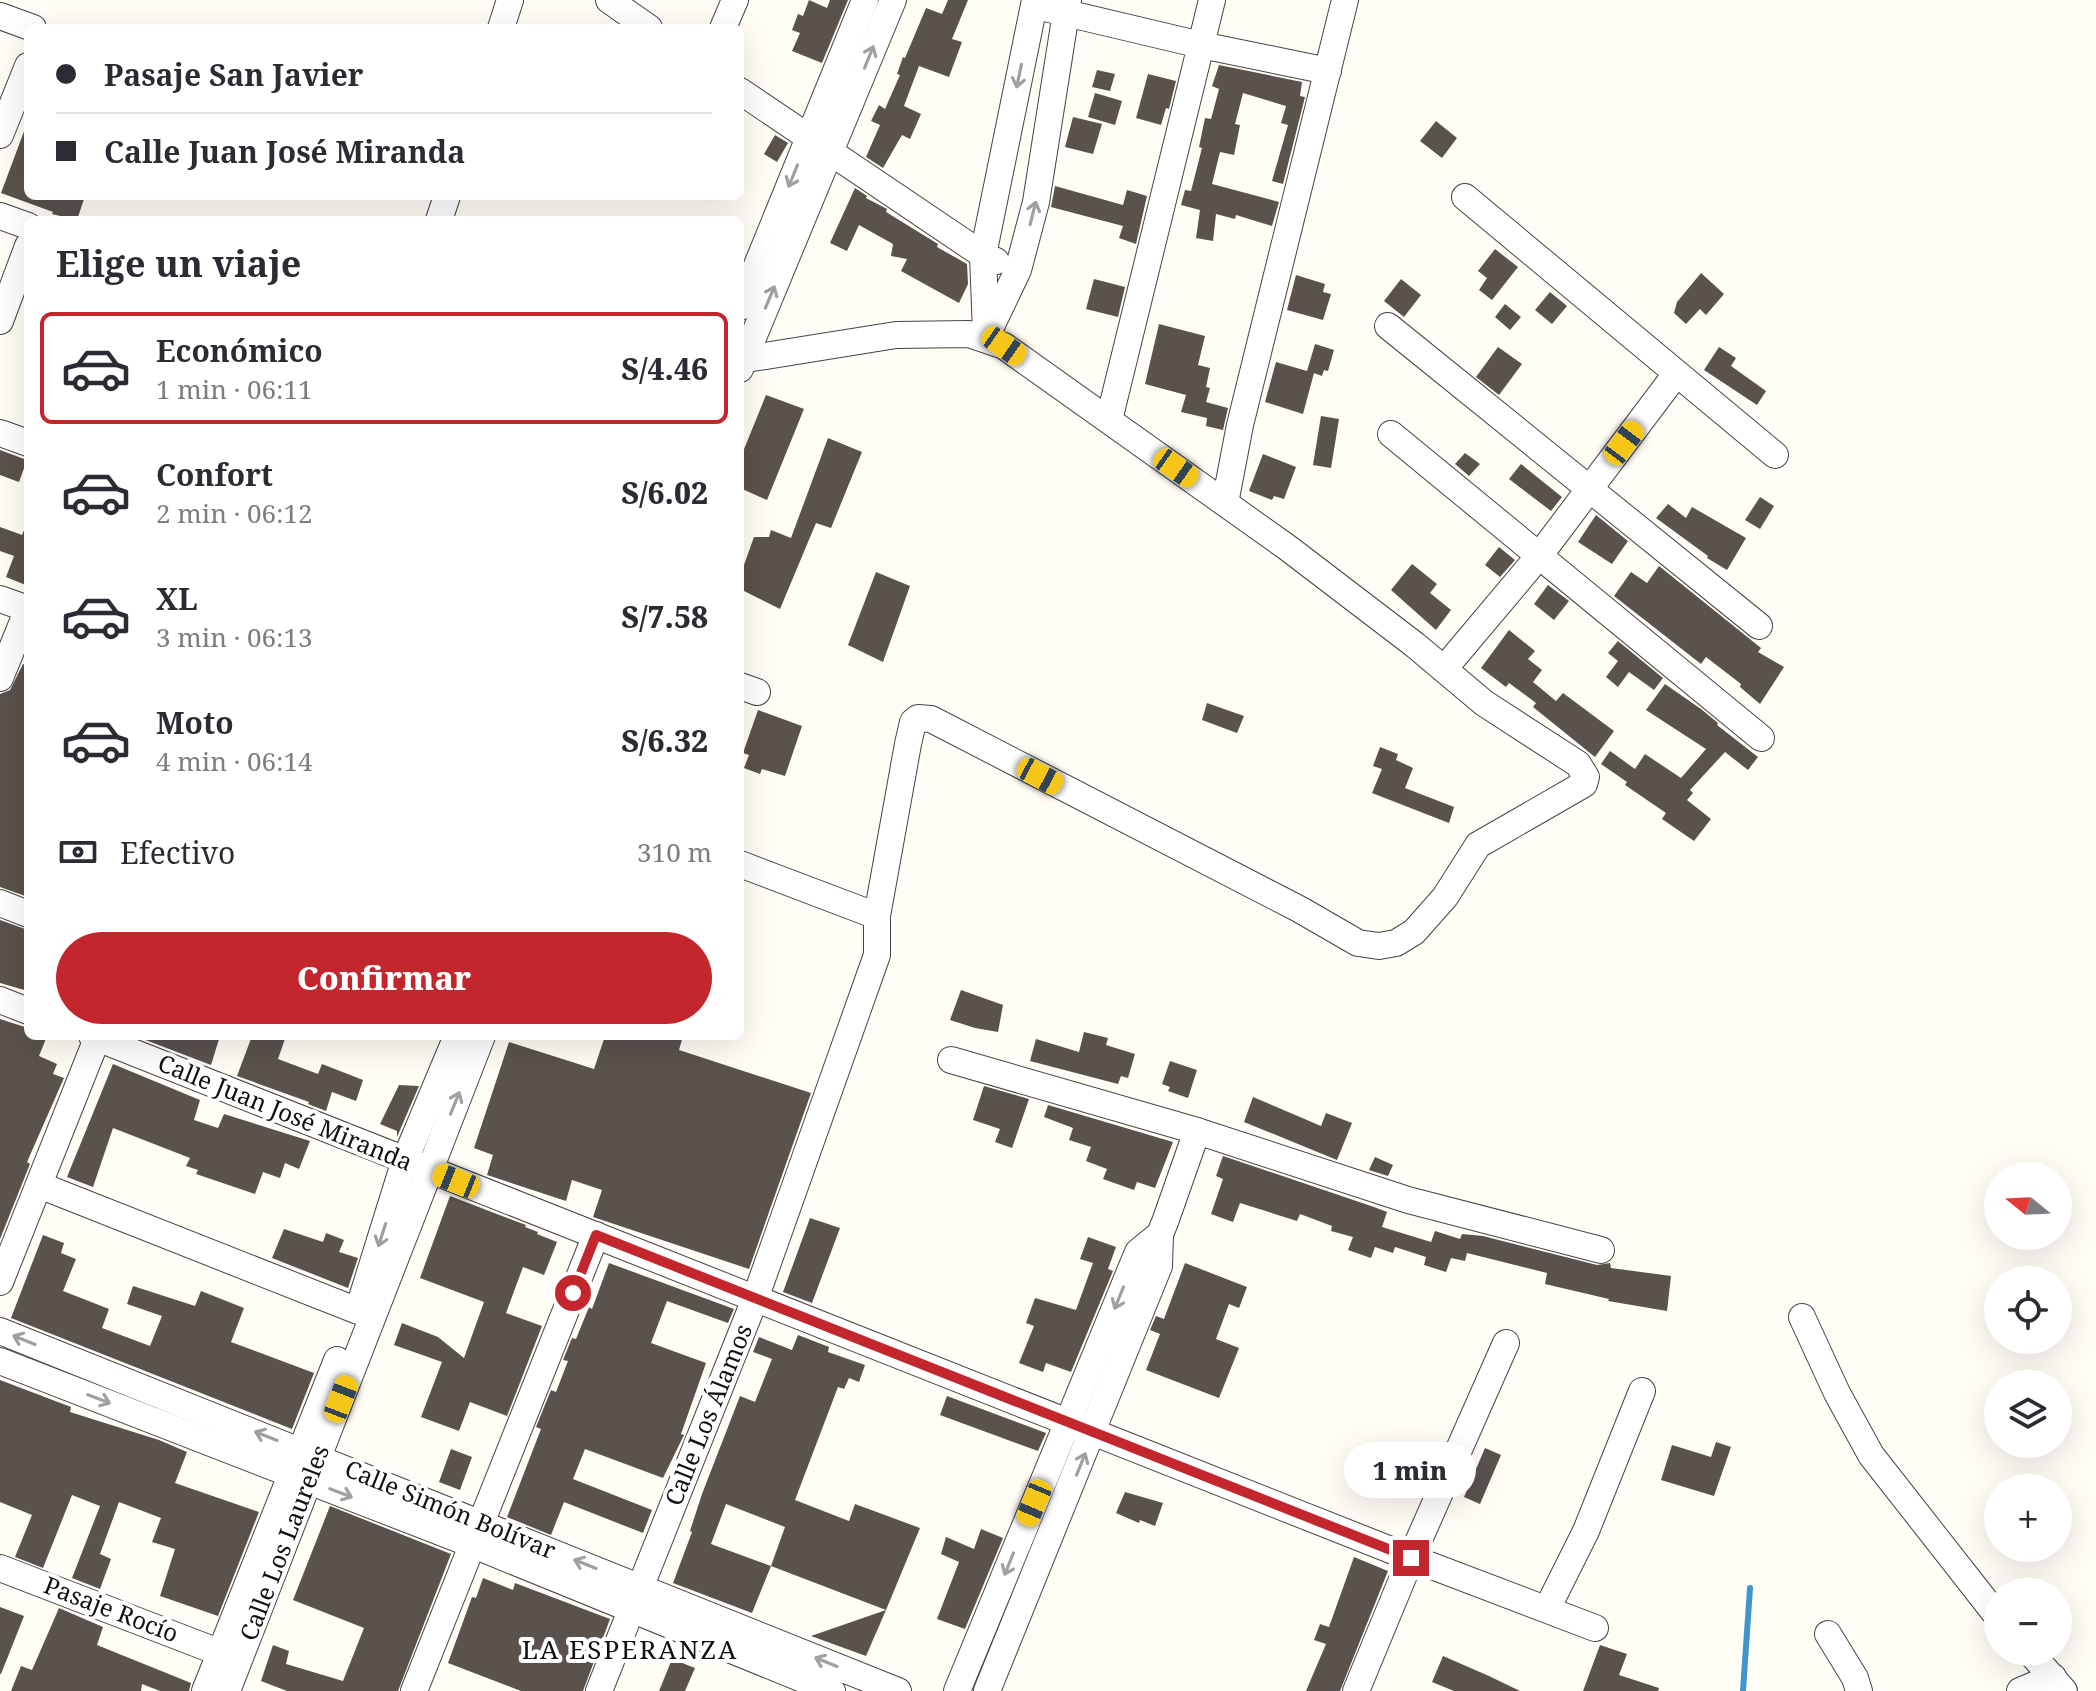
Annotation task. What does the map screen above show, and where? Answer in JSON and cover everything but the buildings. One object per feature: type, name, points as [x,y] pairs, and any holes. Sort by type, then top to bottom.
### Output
[{"type":"street","points":[[502,24],[510,0]]},
{"type":"street","points":[[609,0],[643,24]]},
{"type":"street","points":[[725,24],[735,0]]},
{"type":"street","points":[[744,355],[819,144],[865,0]]},
{"type":"street","points":[[744,299],[893,0]]},
{"type":"street","points":[[1109,420],[1212,0]]},
{"type":"street","points":[[1225,503],[1240,425],[1345,0]]},
{"type":"street","points":[[986,337],[983,255],[1034,3],[1067,5],[1201,45],[1328,71]]},
{"type":"street","points":[[986,337],[1018,270],[1036,202],[1067,5]]},
{"type":"street","points":[[0,16],[24,25]]},
{"type":"street","points":[[0,135],[24,76]]},
{"type":"street","points":[[744,94],[983,255],[1018,270]]},
{"type":"street","points":[[1465,197],[1775,455]]},
{"type":"street","points":[[0,216],[24,225]]},
{"type":"street","points":[[0,321],[24,257]]},
{"type":"street","points":[[1388,326],[1759,626]]},
{"type":"street","points":[[744,362],[896,335],[969,334],[986,337],[1004,346],[1301,558],[1444,669],[1539,556],[1676,374]]},
{"type":"street","points":[[0,433],[24,442]]},
{"type":"street","points":[[1391,434],[1761,738]]},
{"type":"street","points":[[0,599],[24,608]]},
{"type":"street","points":[[0,678],[24,619]]},
{"type":"street","name":"Calle Los Álamos","points":[[599,1691],[755,1299],[877,955],[877,916],[913,722],[923,717],[1299,909],[1358,943],[1379,946],[1396,943],[1414,932],[1451,890],[1478,845],[1586,781],[1585,773],[1578,764],[1484,703],[1444,669]]},
{"type":"street","points":[[744,866],[877,916]]},
{"type":"street","points":[[0,903],[24,912]]},
{"type":"street","points":[[0,1000],[24,1009]]},
{"type":"street","points":[[0,1282],[94,1040]]},
{"type":"street","name":"Calle Juan José Miranda","points":[[103,1040],[1595,1628]]},
{"type":"street","points":[[417,1165],[456,1040]]},
{"type":"street","name":"Calle Los Laureles","points":[[227,1691],[358,1311],[417,1165],[480,1040]]},
{"type":"street","points":[[951,1060],[1197,1131],[1408,1200],[1601,1250]]},
{"type":"street","points":[[987,1691],[1159,1266],[1160,1234],[1197,1131]]},
{"type":"street","name":"Calle Los Laureles","points":[[205,1691],[304,1465],[417,1165]]},
{"type":"street","points":[[39,1185],[358,1311]]},
{"type":"street","points":[[957,1691],[1138,1252],[1160,1234]]},
{"type":"street","points":[[414,1691],[596,1235]]},
{"type":"street","points":[[1802,1317],[1837,1393],[1871,1455],[1984,1599]]},
{"type":"street","name":"Calle Simón Bolívar","points":[[0,1331],[304,1465],[636,1598],[898,1691]]},
{"type":"street","points":[[1356,1691],[1506,1343]]},
{"type":"street","name":"Calle Simón Bolívar","points":[[0,1361],[304,1465]]},
{"type":"street","points":[[1547,1609],[1614,1467],[1642,1391]]},
{"type":"street","name":"Pasaje Rocío","points":[[0,1568],[221,1653]]},
{"type":"street","name":"Calle Simón Bolívar","points":[[636,1598],[832,1691]]},
{"type":"street","points":[[1828,1634],[1855,1678],[1859,1691]]},
{"type":"street","points":[[2042,1666],[2058,1684]]},
{"type":"street","points":[[2020,1691],[2058,1684]]},
{"type":"waterway","points":[[1743,1691],[1750,1588]]},
{"type":"district","name":"LA ESPERANZA","points":[[630,1650]]},
{"type":"route","points":[[573,1293],[596,1235],[1411,1558]]}]
